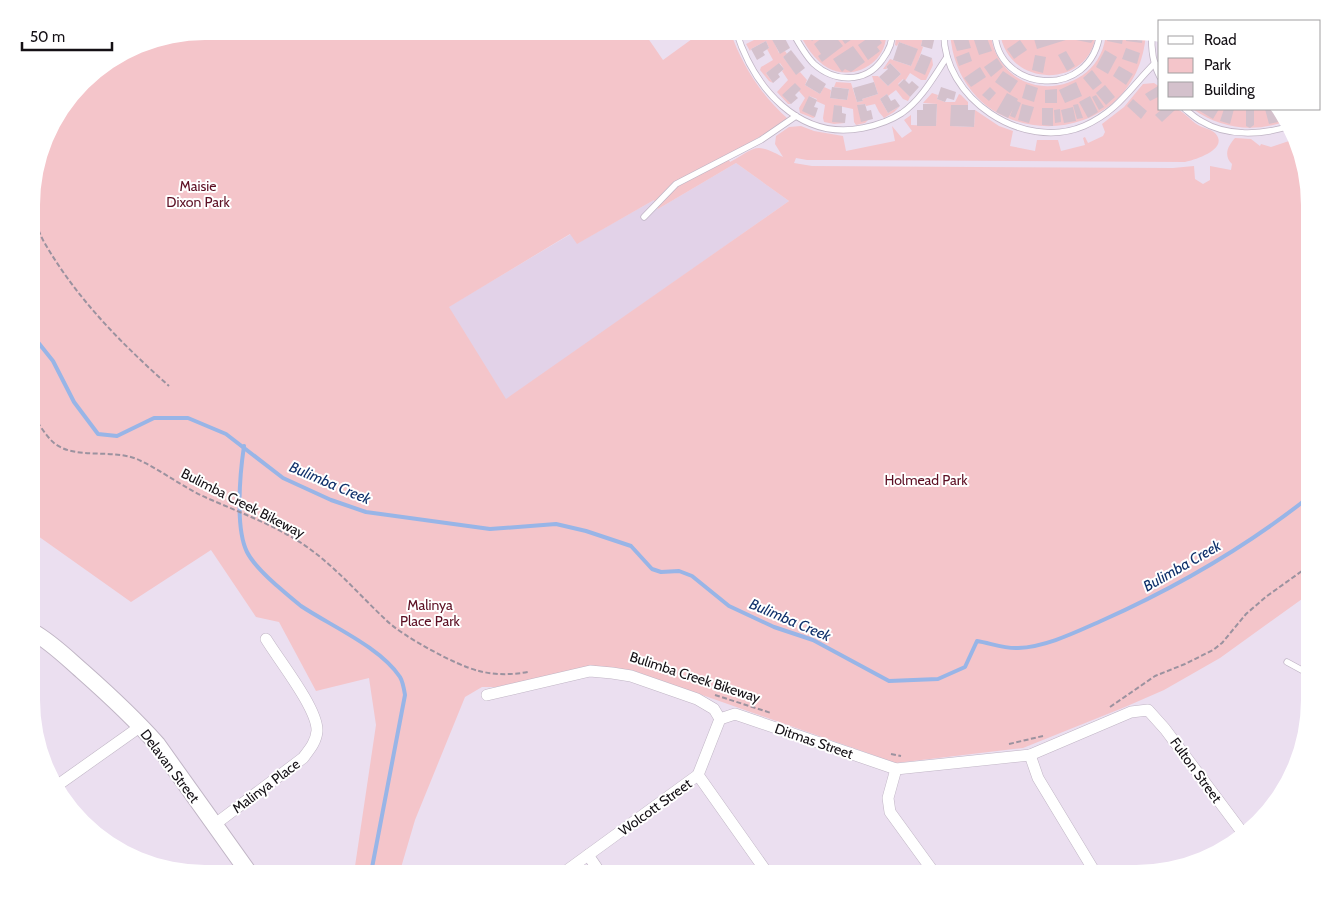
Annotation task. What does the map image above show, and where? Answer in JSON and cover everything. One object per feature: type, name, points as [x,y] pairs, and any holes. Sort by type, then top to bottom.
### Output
[{"type":"street","name":"Delavan Street","points":[[40,637],[58,650],[141,726],[157,744],[243,865]]},
{"type":"street","name":"Malinya Place","points":[[214,825],[303,758],[314,744],[317,730],[314,713],[266,639]]},
{"type":"street","points":[[487,695],[590,671],[612,673],[631,676],[696,699],[714,709],[720,719]]},
{"type":"street","name":"Ditmas Street","points":[[720,719],[734,714],[896,769],[1030,755],[1131,712],[1148,710]]},
{"type":"street","name":"Fulton Street","points":[[1148,710],[1165,728],[1239,828]]},
{"type":"street","name":"Wolcott Street","points":[[574,865],[698,775],[720,719]]},
{"type":"street","points":[[62,782],[141,726]]},
{"type":"street","points":[[1030,755],[1038,778],[1091,865]]},
{"type":"street","points":[[896,769],[888,798],[890,812],[928,865]]},
{"type":"street","points":[[698,775],[762,865]]},
{"type":"street","points":[[588,855],[595,865]]},
{"type":"lane","points":[[739,40],[763,86],[786,110],[803,120],[826,128],[848,131],[882,124],[902,113],[916,102],[947,57]]},
{"type":"lane","points":[[797,40],[813,63],[831,74],[850,79],[862,76],[880,63],[889,51],[891,40]]},
{"type":"lane","points":[[945,40],[947,57],[956,78],[967,94],[1000,120],[1017,127],[1044,131],[1063,131],[1081,127],[1098,119],[1126,97],[1155,63]]},
{"type":"lane","points":[[996,40],[1001,54],[1011,67],[1026,77],[1043,82],[1061,80],[1078,72],[1090,60],[1099,40]]},
{"type":"lane","points":[[1151,41],[1158,71]]},
{"type":"lane","points":[[1186,110],[1202,122],[1223,130],[1253,134],[1282,129]]},
{"type":"lane","points":[[644,217],[676,184],[761,140],[796,116]]},
{"type":"lane","points":[[1287,662],[1301,670]]},
{"type":"path","points":[[40,232],[46,246],[77,292],[138,359],[169,386]]},
{"type":"path","name":"Bulimba Creek Bikeway","points":[[40,425],[53,442],[64,449],[74,452],[124,454],[141,461],[207,498],[287,534],[310,549],[360,592],[387,622],[415,641],[460,664],[478,671],[513,674],[536,671]]},
{"type":"path","points":[[1103,710],[1111,707],[1155,676],[1213,650],[1246,614],[1301,572]]},
{"type":"path","name":"Bulimba Creek Bikeway","points":[[711,694],[778,715]]},
{"type":"path","points":[[1006,745],[1048,734]]},
{"type":"path","points":[[889,754],[904,757]]},
{"type":"shaded area","points":[[736,163],[789,201],[506,400],[448,307],[571,234],[578,243],[654,200],[658,209]]},
{"type":"green space","points":[[205,40],[649,40],[663,60],[691,40],[733,40],[753,79],[787,118],[783,123],[727,156],[730,162],[756,148],[766,149],[783,157],[775,144],[776,136],[789,127],[801,126],[814,131],[843,136],[846,151],[895,141],[892,126],[902,138],[912,131],[904,120],[911,115],[911,125],[936,126],[937,104],[923,103],[932,93],[938,95],[937,99],[945,102],[955,102],[959,94],[968,102],[968,105],[951,105],[951,126],[974,127],[975,110],[999,126],[1013,131],[1010,146],[1035,151],[1037,140],[1058,140],[1061,151],[1085,145],[1083,138],[1085,137],[1088,143],[1103,136],[1105,132],[1102,124],[1124,107],[1143,84],[1154,83],[1158,86],[1158,110],[1178,110],[1198,125],[1215,133],[1218,144],[1215,149],[1203,156],[1185,162],[807,160],[796,158],[794,163],[812,166],[1173,168],[1194,166],[1195,179],[1203,184],[1210,180],[1210,166],[1231,170],[1232,164],[1227,154],[1230,144],[1235,138],[1251,139],[1260,146],[1261,144],[1271,147],[1288,142],[1295,162],[1301,194],[1301,600],[1220,658],[1164,690],[1023,748],[896,763],[631,670],[590,667],[496,687],[482,687],[465,697],[415,820],[402,865],[355,865],[376,725],[369,678],[316,691],[279,622],[256,617],[211,550],[131,602],[40,537],[40,205],[41,183],[46,162],[57,132],[68,113],[96,81],[122,62],[142,53],[173,43]],"holes":[[[736,163],[789,201],[506,399],[449,307],[570,234],[577,244],[654,200],[658,209]]]},
{"type":"green space","points":[[754,40],[773,40],[779,53],[785,51],[787,54],[783,57],[796,74],[800,72],[807,80],[805,85],[820,94],[824,87],[831,90],[830,98],[847,100],[849,89],[834,87],[836,82],[851,83],[857,102],[878,94],[872,76],[878,76],[888,86],[901,74],[890,63],[886,67],[887,69],[883,69],[890,59],[911,66],[917,49],[899,42],[897,46],[895,45],[896,40],[922,40],[921,46],[923,47],[915,70],[932,58],[933,65],[926,80],[921,80],[910,73],[905,81],[903,79],[898,84],[910,97],[908,101],[903,99],[896,90],[880,99],[888,113],[900,106],[884,118],[875,104],[858,105],[868,120],[865,123],[856,125],[853,109],[834,105],[845,123],[834,124],[824,122],[825,105],[809,96],[815,117],[800,113],[799,108],[805,98],[799,91],[783,95],[791,104],[788,104],[777,92],[788,80],[782,71],[784,69],[780,63],[766,73],[773,83],[760,70],[761,67],[773,60],[767,49],[769,48],[766,41],[750,51],[746,44]]},
{"type":"green space","points":[[803,40],[885,40],[881,52],[875,60],[858,71],[848,72],[838,72],[823,65],[810,52]]},
{"type":"green space","points":[[952,40],[992,40],[996,54],[1011,73],[1026,82],[1044,86],[1061,85],[1078,78],[1092,67],[1102,51],[1104,40],[1144,40],[1136,73],[1114,102],[1083,120],[1048,126],[1014,120],[983,103],[960,73]]},
{"type":"green space","points":[[1003,40],[1094,40],[1091,51],[1080,64],[1066,72],[1049,75],[1032,73],[1017,64],[1006,51]]},
{"type":"green space","points":[[1195,110],[1270,110],[1279,123],[1262,127],[1238,127],[1226,125]]},
{"type":"building","points":[[772,40],[786,40],[790,48],[780,54]]},
{"type":"building","points":[[819,40],[838,40],[843,46],[822,62],[818,56],[821,54],[814,44]]},
{"type":"building","points":[[842,40],[851,40],[845,44]]},
{"type":"building","points":[[865,40],[880,40],[882,43],[877,47],[880,51],[868,60],[858,45]]},
{"type":"building","points":[[922,40],[934,40],[932,49],[921,46]]},
{"type":"building","points":[[953,40],[968,40],[971,48],[957,51]]},
{"type":"building","points":[[974,40],[988,40],[992,51],[979,55]]},
{"type":"building","points":[[1020,40],[1027,50],[1014,59],[1007,49]]},
{"type":"building","points":[[1034,40],[1066,40],[1037,49]]},
{"type":"building","points":[[1076,40],[1093,40],[1091,43]]},
{"type":"building","points":[[1107,40],[1123,40],[1122,44]]},
{"type":"building","points":[[1126,40],[1142,40],[1142,43]]},
{"type":"building","points":[[766,41],[769,48],[763,52],[765,55],[757,60],[751,49]]},
{"type":"building","points":[[899,42],[918,49],[911,66],[893,60]]},
{"type":"building","points":[[853,46],[865,62],[851,72],[845,69],[842,72],[833,59]]},
{"type":"building","points":[[1126,48],[1140,53],[1137,64],[1122,59]]},
{"type":"building","points":[[791,50],[805,68],[796,75],[783,57]]},
{"type":"building","points":[[1105,50],[1117,57],[1108,74],[1096,67]]},
{"type":"building","points":[[1066,51],[1075,66],[1067,71],[1058,55]]},
{"type":"building","points":[[969,52],[972,61],[959,66],[956,57]]},
{"type":"building","points":[[921,54],[932,58],[925,75],[914,70]]},
{"type":"building","points":[[1035,55],[1046,57],[1043,73],[1032,70]]},
{"type":"building","points":[[997,58],[1003,67],[991,77],[984,67]]},
{"type":"building","points":[[779,63],[784,69],[778,74],[780,77],[773,83],[766,73]]},
{"type":"building","points":[[890,63],[901,74],[888,86],[879,77],[888,69],[886,67]]},
{"type":"building","points":[[1119,66],[1133,74],[1126,85],[1113,76]]},
{"type":"building","points":[[980,67],[986,77],[971,87],[964,78]]},
{"type":"building","points":[[1092,70],[1102,83],[1093,90],[1083,78]]},
{"type":"building","points":[[1003,71],[1018,81],[1010,93],[995,82]]},
{"type":"building","points":[[811,74],[826,84],[820,94],[805,85]]},
{"type":"building","points":[[904,79],[909,84],[912,81],[919,87],[910,97],[898,85]]},
{"type":"building","points":[[874,82],[878,94],[857,102],[853,88]]},
{"type":"building","points":[[1076,82],[1082,96],[1065,103],[1059,90]]},
{"type":"building","points":[[795,83],[801,89],[795,95],[798,98],[791,104],[782,95]]},
{"type":"building","points":[[1026,84],[1038,88],[1034,102],[1022,98]]},
{"type":"building","points":[[1105,85],[1115,97],[1106,105],[1096,93]]},
{"type":"building","points":[[1158,86],[1158,97],[1150,101],[1145,94]]},
{"type":"building","points":[[832,87],[849,89],[847,100],[830,98]]},
{"type":"building","points":[[941,87],[956,92],[954,100],[947,98],[945,102],[937,99]]},
{"type":"building","points":[[990,87],[996,93],[989,101],[982,95]]},
{"type":"building","points":[[1057,89],[1057,103],[1045,103],[1045,90]]},
{"type":"building","points":[[1007,93],[1018,99],[1017,101],[1021,103],[1015,118],[1010,116],[1013,109],[1008,118],[996,112]]},
{"type":"building","points":[[887,94],[891,101],[895,99],[900,106],[888,113],[880,99]]},
{"type":"building","points":[[1096,95],[1104,107],[1099,110],[1092,97]]},
{"type":"building","points":[[809,96],[817,100],[814,107],[818,108],[815,117],[802,111]]},
{"type":"building","points":[[1090,96],[1098,112],[1088,118],[1079,102]]},
{"type":"building","points":[[1133,99],[1147,111],[1141,119],[1127,106]]},
{"type":"building","points":[[865,104],[867,111],[871,110],[873,119],[861,122],[857,105]]},
{"type":"building","points":[[923,104],[937,104],[936,126],[917,126],[917,110],[923,110]]},
{"type":"building","points":[[1022,104],[1034,107],[1029,123],[1018,120]]},
{"type":"building","points":[[1078,104],[1083,118],[1077,119],[1073,105]]},
{"type":"building","points":[[834,105],[842,106],[842,113],[846,114],[845,123],[832,122]]},
{"type":"building","points":[[951,105],[968,105],[968,110],[975,110],[974,127],[950,126]]},
{"type":"building","points":[[1073,107],[1076,121],[1064,123],[1061,110]]},
{"type":"building","points":[[1042,108],[1053,108],[1053,126],[1042,125]]},
{"type":"building","points":[[1060,109],[1061,122],[1055,123],[1054,110]]},
{"type":"building","points":[[1161,110],[1175,110],[1162,122],[1155,115]]},
{"type":"building","points":[[1198,110],[1218,110],[1213,119]]},
{"type":"building","points":[[1224,110],[1234,110],[1230,124],[1220,121]]},
{"type":"building","points":[[1246,110],[1254,110],[1254,125],[1250,128],[1246,126]]},
{"type":"building","points":[[1265,110],[1270,110],[1278,121],[1269,124]]},
{"type":"waterway","name":"Bulimba Creek","points":[[40,345],[53,361],[74,402],[98,434],[117,436],[154,418],[188,418],[226,434],[283,478],[331,500],[366,512],[490,529],[556,524],[586,531],[631,546],[652,569],[661,572],[679,571],[692,576],[729,606],[774,627],[813,640],[889,681],[938,679],[965,667],[977,641],[1008,648],[1029,647],[1050,642],[1081,630],[1156,595],[1235,550],[1301,503]]},
{"type":"waterway","points":[[244,446],[240,485],[240,515],[243,542],[247,552],[267,577],[301,606],[380,656],[391,666],[403,683],[405,695],[373,865]]},
{"type":"park label","name":"Maisie Dixon Park","points":[[198,194]]},
{"type":"park label","name":"Holmead Park","points":[[926,480]]},
{"type":"park label","name":"Malinya Place Park","points":[[430,614]]}]
